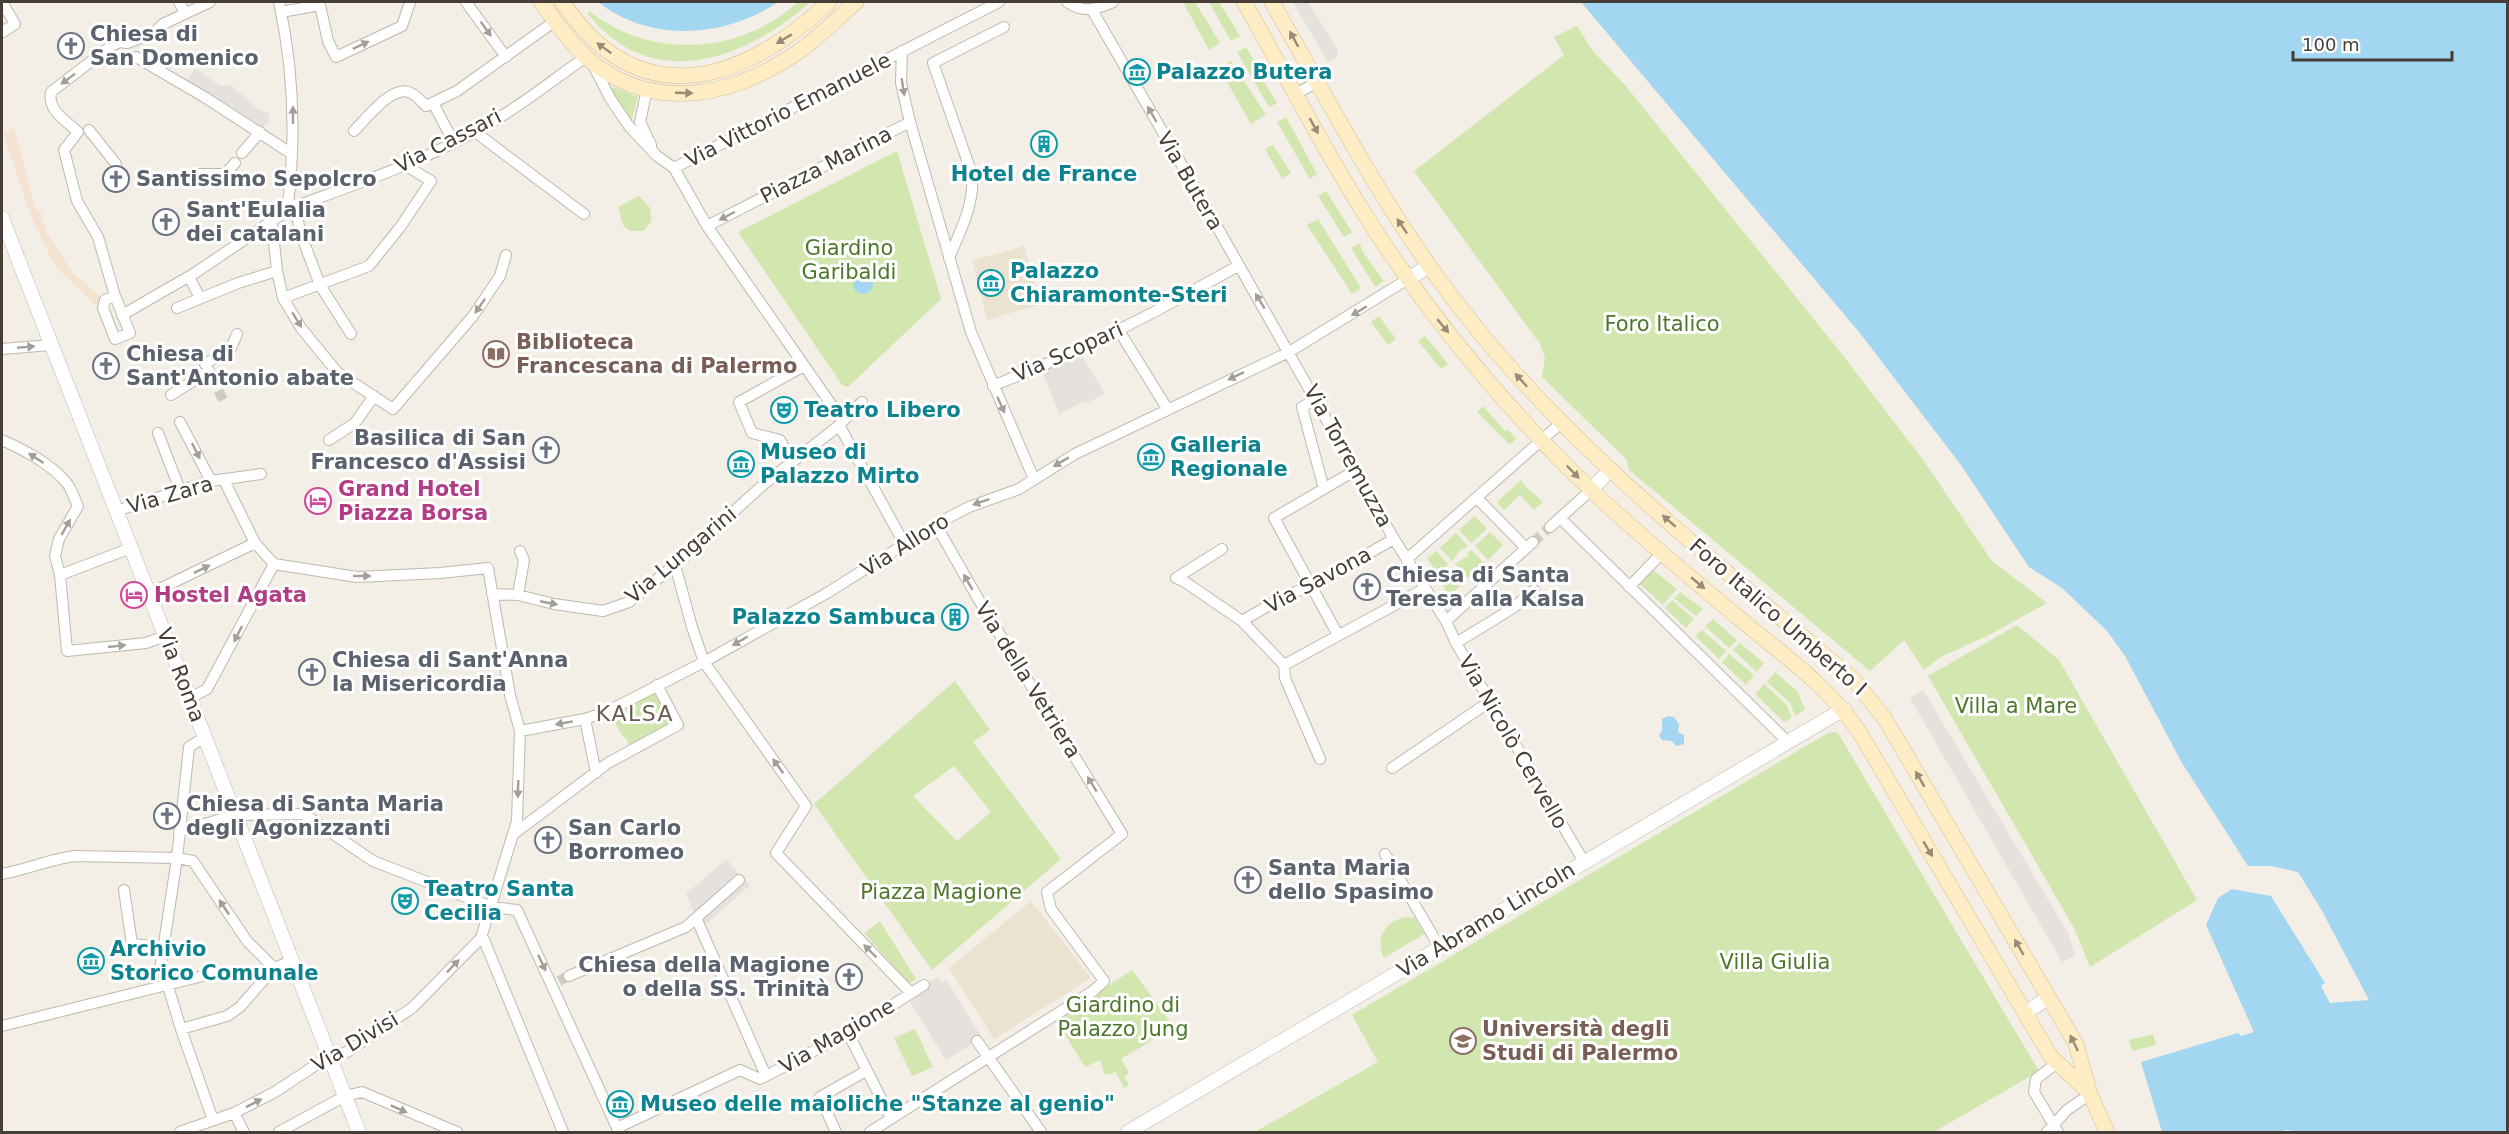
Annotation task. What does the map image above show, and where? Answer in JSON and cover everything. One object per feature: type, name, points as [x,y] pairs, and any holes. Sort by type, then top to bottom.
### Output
[{"type":"main road","points":[[541,2],[589,59],[606,72],[647,89],[696,94],[736,84],[805,46],[856,2]]},
{"type":"main road","points":[[562,2],[588,34],[605,50],[640,68],[685,76],[711,74],[729,68],[794,32],[829,2]]},
{"type":"main road","name":"Foro Italico Umberto I","points":[[1244,2],[1357,202],[1408,279],[1471,360],[1542,440],[1591,490],[1813,679],[1844,709],[2057,1064],[2090,1094]]},
{"type":"main road","name":"Foro Italico Umberto I","points":[[1272,2],[1389,206],[1429,266],[1489,344],[1562,423],[1610,470],[1829,658],[1866,693],[1885,720],[2076,1044],[2090,1094]]},
{"type":"main road","points":[[2090,1094],[2106,1132]]},
{"type":"street","points":[[2,2],[15,24],[3,32],[2,29]]},
{"type":"street","points":[[179,2],[185,13]]},
{"type":"street","points":[[116,164],[83,131],[52,107],[51,92],[111,46],[154,33],[163,24],[210,2]]},
{"type":"street","points":[[351,334],[320,285],[304,243],[292,201],[293,108],[280,7],[321,5],[328,41],[336,57],[402,26],[410,2]]},
{"type":"street","points":[[466,2],[506,57]]},
{"type":"street","name":"Via Vittorio Emanuele","points":[[674,168],[999,2]]},
{"type":"street","points":[[1066,2],[1075,7],[1092,10],[1113,2]]},
{"type":"street","name":"Via Butera","points":[[1092,10],[1289,352]]},
{"type":"street","points":[[354,130],[389,96],[401,91],[411,93],[426,106],[457,91],[555,21]]},
{"type":"street","points":[[949,258],[967,214],[973,185],[972,174],[933,63],[1004,27]]},
{"type":"street","points":[[902,51],[902,82],[910,122]]},
{"type":"street","points":[[136,57],[292,154]]},
{"type":"street","points":[[589,59],[621,114],[657,156],[674,168],[708,226],[804,366],[840,422],[905,545]]},
{"type":"street","name":"Via Cassari","points":[[292,201],[405,165],[492,122],[589,59]]},
{"type":"street","points":[[1296,94],[1317,82]]},
{"type":"street","points":[[647,89],[640,122],[657,156]]},
{"type":"street","points":[[433,103],[453,141]]},
{"type":"street","name":"Piazza Marina","points":[[708,226],[910,122],[971,332],[1034,479]]},
{"type":"street","points":[[83,131],[64,150],[76,201],[98,237],[115,296],[130,333],[115,339],[103,308],[105,300],[115,296]]},
{"type":"street","points":[[474,131],[584,214]]},
{"type":"street","points":[[242,153],[260,132]]},
{"type":"street","points":[[198,174],[225,174],[235,163]]},
{"type":"street","points":[[283,298],[369,266],[401,226],[431,181],[405,165]]},
{"type":"street","points":[[122,315],[189,277],[269,225],[285,212],[292,201]]},
{"type":"street","name":"Via Roma","points":[[2,218],[359,1132]]},
{"type":"street","points":[[269,225],[283,298],[318,351],[337,372],[393,409],[472,316],[500,276],[506,255]]},
{"type":"street","name":"Via Scopari","points":[[993,386],[1078,350],[1238,266]]},
{"type":"street","points":[[1408,279],[1429,266]]},
{"type":"street","points":[[177,308],[238,283],[277,272]]},
{"type":"street","points":[[189,277],[200,298]]},
{"type":"street","name":"Via Alloro","points":[[520,731],[585,719],[606,712],[704,662],[827,593],[969,507],[1019,489],[1072,455],[1289,352],[1408,279]]},
{"type":"street","points":[[1118,329],[1168,410]]},
{"type":"street","points":[[171,395],[231,348],[237,334]]},
{"type":"street","points":[[2,349],[51,345]]},
{"type":"street","name":"Via Torremuzza","points":[[1289,352],[1424,589]]},
{"type":"street","points":[[791,461],[780,440],[752,433],[739,402],[804,366]]},
{"type":"street","points":[[329,440],[355,423],[374,396]]},
{"type":"street","points":[[1317,399],[1302,407],[1324,489]]},
{"type":"street","points":[[840,422],[862,402]]},
{"type":"street","points":[[180,422],[211,481]]},
{"type":"street","name":"Via Lungarini","points":[[492,594],[518,595],[554,604],[603,611],[629,602],[675,565],[791,461],[840,422]]},
{"type":"street","points":[[1407,559],[1562,423]]},
{"type":"street","points":[[158,433],[180,490]]},
{"type":"street","points":[[2,440],[41,460],[66,482],[78,506],[59,539],[55,556],[60,575],[67,651],[146,643],[166,636]]},
{"type":"street","points":[[1338,635],[1313,585],[1274,518],[1356,470]]},
{"type":"street","points":[[1550,526],[1610,470]]},
{"type":"street","name":"Via Zara","points":[[116,511],[211,481],[261,474]]},
{"type":"street","points":[[190,698],[207,689],[274,564],[255,543],[224,480]]},
{"type":"street","points":[[1446,621],[1530,545],[1477,498]]},
{"type":"street","points":[[1560,518],[1788,742]]},
{"type":"street","name":"Via della Vetriera","points":[[936,525],[980,602],[1122,834],[1047,892],[1051,909],[1104,981],[1093,991],[988,1056]]},
{"type":"street","name":"Via Savona","points":[[1242,621],[1283,597],[1313,585],[1394,539]]},
{"type":"street","points":[[149,594],[255,543]]},
{"type":"street","points":[[60,575],[130,548]]},
{"type":"street","points":[[1222,549],[1176,578],[1242,621],[1284,665],[1285,678],[1320,759]]},
{"type":"street","points":[[518,595],[524,560],[520,551]]},
{"type":"street","points":[[1629,587],[1662,552]]},
{"type":"street","name":"Via Divisi","points":[[180,1132],[234,1113],[275,1092],[320,1062],[347,1052],[412,1008],[481,938],[517,820],[520,731],[510,695],[488,568],[461,572],[357,577],[274,564]]},
{"type":"street","points":[[675,565],[704,662],[806,806],[777,853],[911,993]]},
{"type":"street","points":[[1284,665],[1424,589]]},
{"type":"street","name":"Via Nicolò Cervello","points":[[1424,589],[1446,621],[1489,702],[1584,862]]},
{"type":"street","points":[[1456,643],[1513,608],[1534,590]]},
{"type":"street","points":[[515,832],[608,764],[678,725],[657,685]]},
{"type":"street","points":[[1392,768],[1489,702]]},
{"type":"street","name":"Via Abramo Lincoln","points":[[1128,1132],[1146,1128],[1440,948],[1844,709]]},
{"type":"street","points":[[585,719],[596,773]]},
{"type":"street","points":[[205,737],[189,747],[177,858],[161,963],[213,1120]]},
{"type":"street","points":[[179,832],[234,815],[304,814],[373,861],[492,907],[517,910],[560,981],[618,1130]]},
{"type":"street","points":[[1385,854],[1440,948]]},
{"type":"street","points":[[2,874],[75,856],[177,858],[193,861],[247,941],[274,968]]},
{"type":"street","points":[[560,981],[686,927],[739,880]]},
{"type":"street","points":[[124,890],[132,944],[163,947]]},
{"type":"street","points":[[696,920],[766,1076]]},
{"type":"street","points":[[481,938],[484,940],[563,1132]]},
{"type":"street","points":[[181,1029],[227,1016],[240,1007],[274,968],[291,961]]},
{"type":"street","points":[[6,1025],[211,974]]},
{"type":"street","name":"Via Magione","points":[[618,1130],[740,1070],[760,1079],[848,1033],[924,985]]},
{"type":"street","points":[[2025,1013],[2048,998]]},
{"type":"street","points":[[848,1033],[867,1071],[896,1115]]},
{"type":"street","points":[[977,1041],[1041,1132]]},
{"type":"street","points":[[870,1132],[988,1056]]},
{"type":"street","points":[[2057,1064],[2036,1079],[2034,1092],[2052,1130],[2067,1110],[2090,1094]]},
{"type":"street","points":[[836,1132],[820,1097],[867,1071]]},
{"type":"street","points":[[279,1132],[345,1096],[362,1092],[457,1132]]},
{"type":"street","points":[[234,1113],[244,1132]]},
{"type":"shaded area","points":[[1293,2],[1308,2],[1338,50],[1336,59],[1328,62]]},
{"type":"shaded area","points":[[196,68],[220,86],[231,85],[257,108],[269,114],[269,121],[260,132],[183,85]]},
{"type":"shaded area","points":[[14,128],[36,210],[40,210],[46,231],[72,272],[102,298],[97,306],[55,266],[30,214],[3,132]]},
{"type":"shaded area","name":"Palazzo Chiaramonte-Steri","points":[[1024,246],[1041,304],[987,320],[972,261]]},
{"type":"shaded area","points":[[1080,353],[1105,394],[1086,403],[1084,401],[1059,414],[1042,370]]},
{"type":"shaded area","points":[[1923,690],[2068,933],[2075,956],[2062,962],[1910,698]]},
{"type":"shaded area","points":[[726,859],[750,885],[705,925],[697,920],[686,894]]},
{"type":"shaded area","points":[[1031,901],[1091,978],[994,1039],[949,968]]},
{"type":"shaded area","points":[[938,977],[941,982],[946,979],[982,1038],[946,1060],[910,1002],[915,999],[911,993]]},
{"type":"green space","points":[[798,2],[810,2],[757,40],[728,52],[699,60],[669,61],[640,54],[613,39],[588,14],[589,11],[613,27],[640,38],[667,44],[695,45],[723,41],[750,33],[775,20]]},
{"type":"green space","points":[[1183,2],[1195,2],[1220,43],[1209,50]]},
{"type":"green space","points":[[1209,2],[1219,2],[1240,36],[1231,41]]},
{"type":"green space","name":"Foro Italico","points":[[1577,26],[1592,50],[1625,85],[1838,349],[1921,457],[1992,561],[2047,603],[1991,634],[1941,657],[1924,670],[1904,640],[1870,671],[1629,470],[1627,460],[1542,377],[1545,358],[1540,344],[1414,171],[1564,55],[1554,37]]},
{"type":"green space","points":[[1246,47],[1255,62],[1253,64],[1277,103],[1269,107],[1237,52]]},
{"type":"green space","points":[[1231,61],[1266,115],[1251,124],[1219,68]]},
{"type":"green space","points":[[613,87],[638,97],[631,122],[611,91]]},
{"type":"green space","points":[[1286,117],[1317,174],[1310,179],[1277,122]]},
{"type":"green space","points":[[1273,145],[1291,173],[1282,179],[1265,149]]},
{"type":"green space","name":"Giardino Garibaldi","points":[[897,151],[941,299],[848,387],[842,385],[738,232]]},
{"type":"green space","points":[[1326,191],[1352,232],[1344,237],[1318,196]]},
{"type":"green space","points":[[639,196],[650,208],[652,220],[644,231],[630,231],[623,225],[618,207]]},
{"type":"green space","points":[[1318,219],[1361,288],[1352,294],[1307,225]]},
{"type":"green space","points":[[1360,243],[1362,251],[1384,281],[1375,287],[1351,248]]},
{"type":"green space","points":[[1379,316],[1396,339],[1388,345],[1371,322]]},
{"type":"green space","points":[[1425,336],[1448,364],[1441,369],[1418,341]]},
{"type":"green space","points":[[1483,406],[1505,431],[1507,429],[1516,438],[1510,445],[1477,412]]},
{"type":"green space","points":[[1521,480],[1543,502],[1534,510],[1520,495],[1504,510],[1497,502]]},
{"type":"green space","points":[[1475,516],[1487,529],[1471,543],[1459,530]]},
{"type":"green space","points":[[1490,532],[1503,545],[1488,560],[1475,546]]},
{"type":"green space","points":[[1456,533],[1468,546],[1462,548],[1452,561],[1440,548]]},
{"type":"green space","points":[[1471,550],[1484,563],[1468,578],[1455,564],[1469,555],[1467,553]]},
{"type":"green space","points":[[1436,551],[1448,564],[1437,575],[1427,558]]},
{"type":"green space","points":[[1451,567],[1464,582],[1449,596],[1439,579]]},
{"type":"green space","points":[[1653,570],[1677,589],[1663,605],[1639,583]]},
{"type":"green space","points":[[1680,592],[1703,609],[1696,616],[1674,598]]},
{"type":"green space","points":[[1672,600],[1694,619],[1686,628],[1665,608]]},
{"type":"green space","points":[[1713,619],[1737,640],[1729,648],[1705,626]]},
{"type":"green space","name":"Villa a Mare","points":[[2017,625],[2059,660],[2197,900],[2090,967],[2074,928],[1928,676]]},
{"type":"green space","points":[[1702,630],[1726,651],[1719,659],[1695,636]]},
{"type":"green space","points":[[1740,643],[1764,663],[1757,672],[1733,650]]},
{"type":"green space","points":[[1729,654],[1754,675],[1746,685],[1722,662]]},
{"type":"green space","points":[[1775,672],[1798,692],[1805,710],[1795,716],[1790,703],[1767,682]]},
{"type":"green space","name":"Piazza Magione","points":[[955,681],[990,730],[973,742],[1061,859],[932,970],[814,804]],"holes":[[[954,766],[991,812],[957,841],[913,796]]]},
{"type":"green space","points":[[1764,684],[1787,705],[1792,718],[1784,722],[1755,694]]},
{"type":"green space","points":[[658,689],[677,724],[630,749],[626,737],[624,738],[610,715]]},
{"type":"green space","name":"Villa Giulia","points":[[1833,732],[1838,733],[2039,1071],[1934,1132],[1255,1132],[1378,1062],[1352,1015]]},
{"type":"green space","points":[[1406,917],[1415,918],[1424,934],[1384,958],[1380,944],[1384,931],[1393,922]]},
{"type":"green space","points":[[880,921],[916,979],[909,983],[864,933]]},
{"type":"green space","name":"Giardino di Palazzo Jung","points":[[1132,970],[1174,1027],[1121,1059],[1129,1073],[1124,1077],[1129,1085],[1124,1088],[1116,1072],[1105,1075],[1100,1060],[1085,1067],[1056,1020]]},
{"type":"green space","points":[[915,1029],[933,1067],[912,1076],[894,1038]]},
{"type":"green space","points":[[2153,1034],[2156,1045],[2132,1051],[2129,1040]]},
{"type":"water","points":[[598,2],[778,2],[735,23],[711,29],[688,31],[664,30],[641,24],[618,15]]},
{"type":"water","points":[[1581,2],[2507,2],[2507,1132],[2300,1132],[2287,1130],[2277,1132],[2162,1132],[2141,1062],[2238,1033],[2241,1036],[2254,1032],[2206,925],[2218,898],[2232,889],[2271,896],[2325,983],[2321,986],[2330,1003],[2369,1000],[2321,909],[2298,872],[2271,866],[2248,866],[2182,763],[2125,656],[2107,631],[2062,588],[2029,567],[1961,465],[1859,332]]},
{"type":"water","points":[[859,274],[867,274],[873,280],[873,288],[867,294],[859,294],[853,288],[853,280]]},
{"type":"water","points":[[1668,716],[1674,717],[1679,724],[1678,732],[1684,735],[1684,744],[1676,746],[1672,741],[1662,740],[1659,735],[1662,731],[1662,719]]},
{"type":"tunnel","points":[[205,364],[223,400]]},
{"type":"tunnel","points":[[1533,542],[1550,527]]},
{"type":"tunnel","points":[[559,981],[569,976]]},
{"type":"place","name":"Chiesa di San Domenico","points":[[71,46]]},
{"type":"place","name":"Palazzo Butera","points":[[1137,72]]},
{"type":"place","name":"Hotel de France","points":[[1044,144]]},
{"type":"place","name":"Santissimo Sepolcro","points":[[116,179]]},
{"type":"place","name":"Sant'Eulalia dei catalani","points":[[166,222]]},
{"type":"place","name":"Palazzo Chiaramonte-Steri","points":[[991,283]]},
{"type":"place","name":"Biblioteca Francescana di Palermo","points":[[496,354]]},
{"type":"place","name":"Chiesa di Sant'Antonio abate","points":[[106,366]]},
{"type":"place","name":"Teatro Libero","points":[[784,410]]},
{"type":"place","name":"Basilica di San Francesco d'Assisi","points":[[546,450]]},
{"type":"place","name":"Galleria Regionale","points":[[1151,457]]},
{"type":"place","name":"Museo di Palazzo Mirto","points":[[741,464]]},
{"type":"place","name":"Grand Hotel Piazza Borsa","points":[[318,501]]},
{"type":"place","name":"Chiesa di Santa Teresa alla Kalsa","points":[[1367,587]]},
{"type":"place","name":"Hostel Agata","points":[[134,595]]},
{"type":"place","name":"Palazzo Sambuca","points":[[955,617]]},
{"type":"place","name":"Chiesa di Sant'Anna la Misericordia","points":[[312,672]]},
{"type":"place","name":"Chiesa di Santa Maria degli Agonizzanti","points":[[167,816]]},
{"type":"place","name":"San Carlo Borromeo","points":[[548,840]]},
{"type":"place","name":"Santa Maria dello Spasimo","points":[[1248,880]]},
{"type":"place","name":"Teatro Santa Cecilia","points":[[405,901]]},
{"type":"place","name":"Archivio Storico Comunale","points":[[91,961]]},
{"type":"place","name":"Chiesa della Magione o della SS. Trinità","points":[[849,977]]},
{"type":"place","name":"Università degli Studi di Palermo","points":[[1463,1041]]},
{"type":"place","name":"Museo delle maioliche \"Stanze al genio\"","points":[[620,1104]]},
{"type":"district","name":"KALSA","points":[[635,713]]}]
